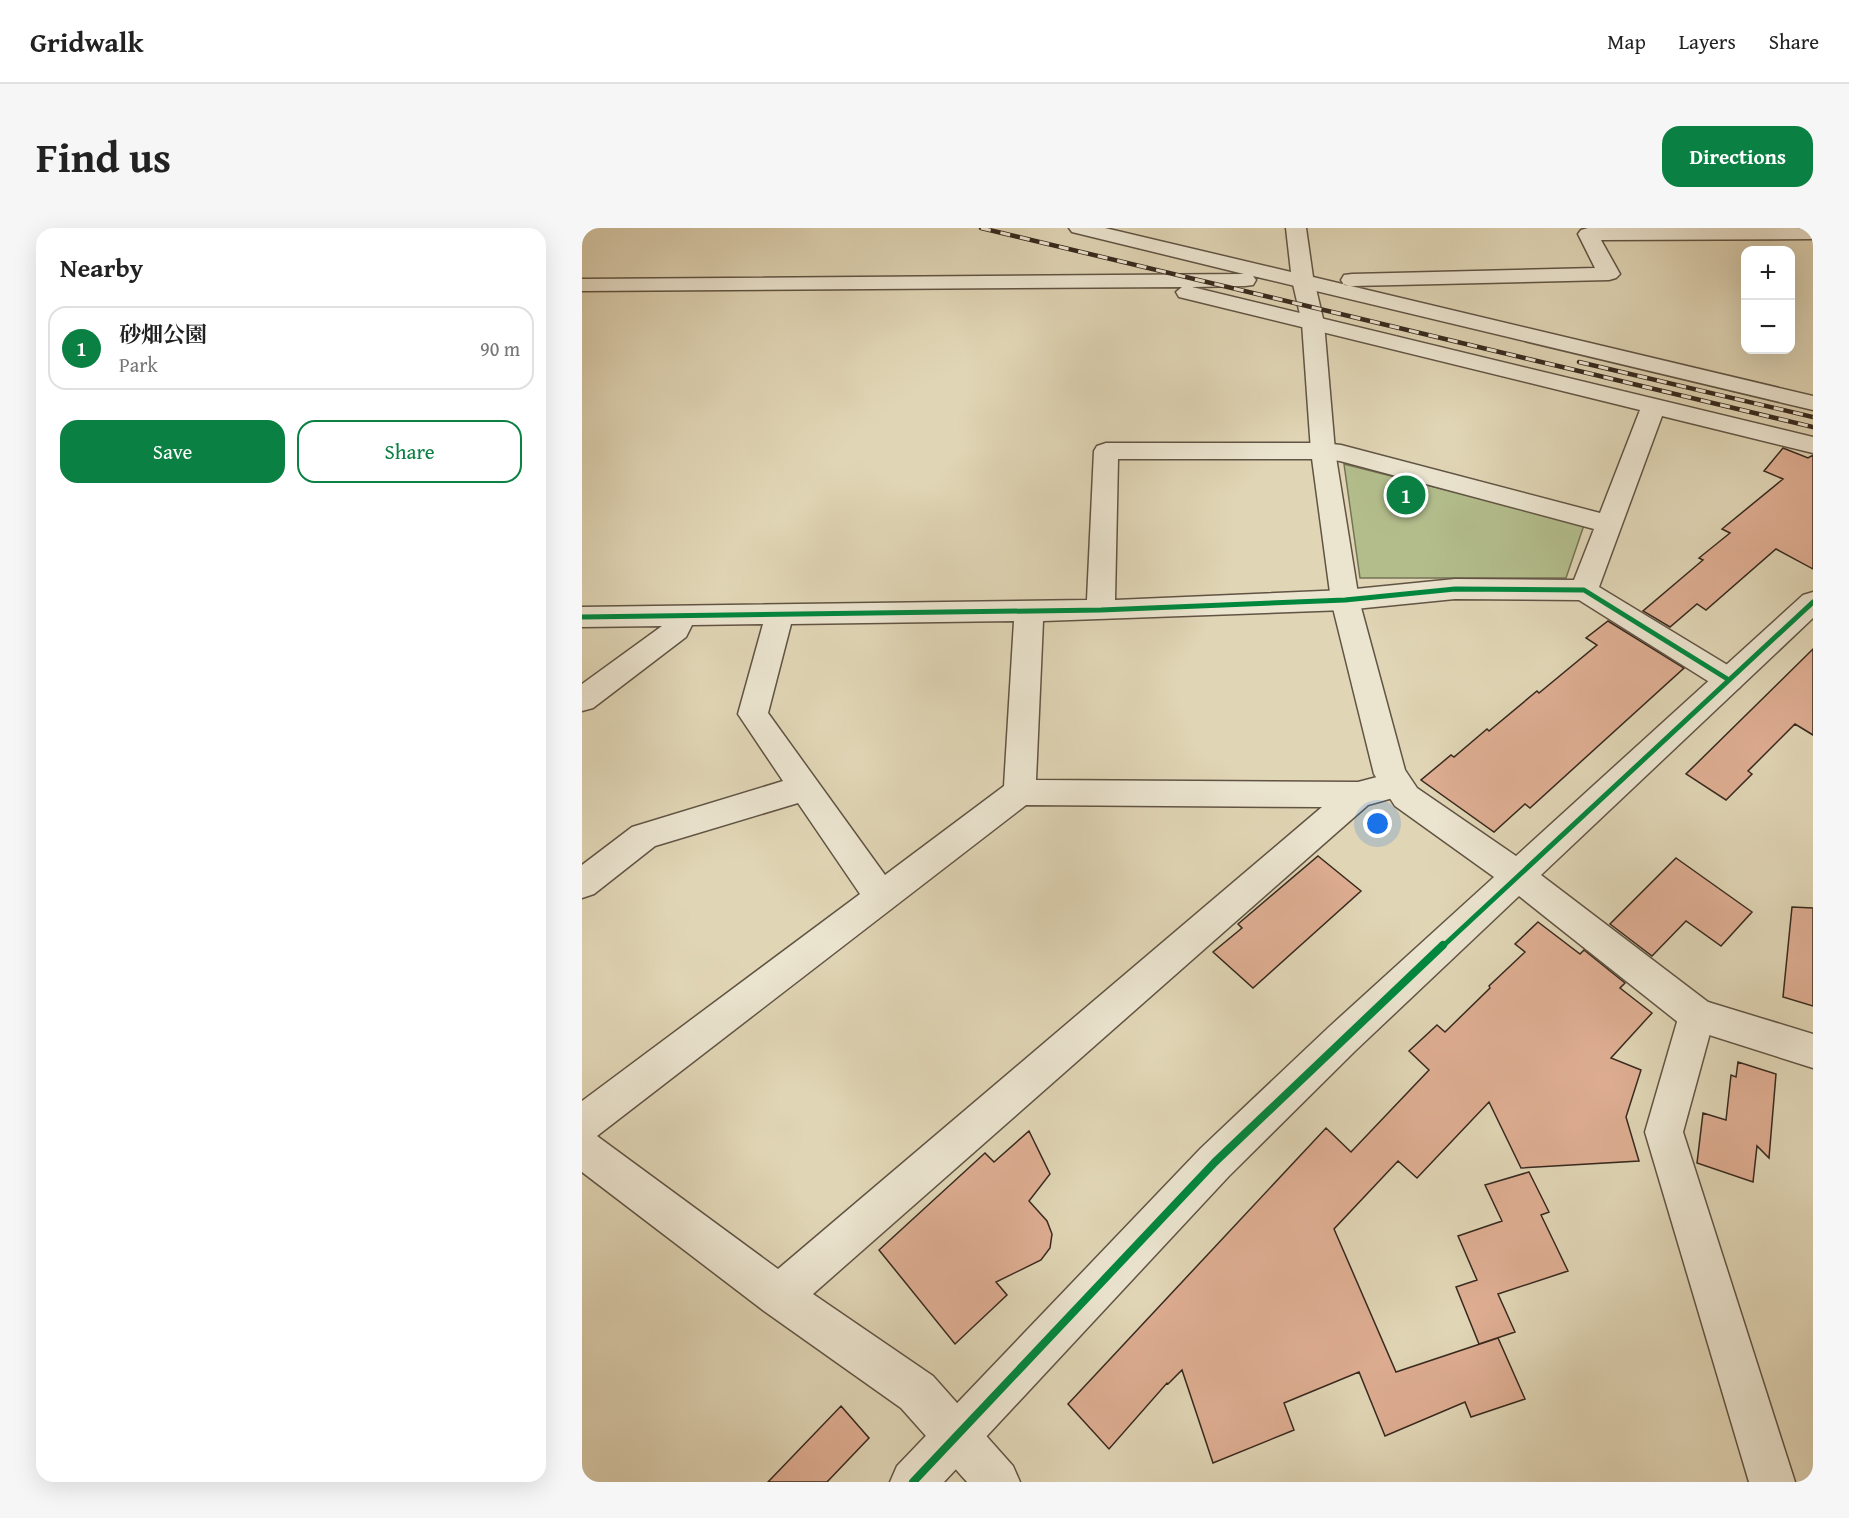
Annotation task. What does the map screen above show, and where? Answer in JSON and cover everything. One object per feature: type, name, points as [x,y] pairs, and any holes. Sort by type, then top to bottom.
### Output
[{"type":"street","points":[[1079,228],[1813,404]]},
{"type":"street","points":[[1296,228],[1317,284],[1313,323],[1323,451],[1345,600],[1390,774],[1396,785],[1406,796],[1517,877],[1697,1015],[1813,1051]]},
{"type":"street","points":[[582,285],[1133,279],[1317,284],[1340,280],[1609,274],[1587,231],[1813,233]]},
{"type":"street","points":[[1133,279],[1813,445]]},
{"type":"street","points":[[1584,590],[1654,406]]},
{"type":"street","points":[[1101,610],[1106,451],[1323,451],[1341,453],[1609,524]]},
{"type":"street","points":[[582,617],[1101,610],[1345,600],[1455,589],[1584,590],[1729,680]]},
{"type":"street","points":[[913,1482],[1215,1162],[1342,1039],[1813,602]]},
{"type":"street","points":[[1020,792],[1029,611]]},
{"type":"street","points":[[582,700],[675,630],[681,616]]},
{"type":"street","points":[[779,616],[753,714],[881,897]]},
{"type":"street","points":[[582,884],[644,836],[789,793],[802,785]]},
{"type":"street","points":[[582,1124],[1020,792],[1358,795],[1396,785]]},
{"type":"street","points":[[780,1296],[1358,795]]},
{"type":"street","points":[[1697,1015],[1664,1132],[1772,1482]]},
{"type":"street","points":[[582,1148],[780,1296],[916,1392],[997,1482]]},
{"type":"green space","points":[[1344,464],[1584,525],[1566,578],[1360,578]]},
{"type":"building","points":[[1783,448],[1808,458],[1813,455],[1813,569],[1776,549],[1706,610],[1697,604],[1670,627],[1643,611],[1703,560],[1699,558],[1730,533],[1722,529],[1783,479],[1764,471]]},
{"type":"building","points":[[1608,621],[1684,668],[1530,808],[1525,804],[1494,832],[1421,780],[1451,755],[1454,757],[1487,729],[1489,731],[1537,691],[1539,693],[1597,645],[1586,638]]},
{"type":"building","points":[[1813,649],[1813,735],[1795,724],[1748,771],[1752,774],[1726,800],[1686,774]]},
{"type":"building","points":[[1318,856],[1361,891],[1253,988],[1213,952],[1242,928],[1238,924]]},
{"type":"building","points":[[1676,858],[1752,912],[1721,946],[1686,921],[1652,956],[1610,924]]},
{"type":"building","points":[[1792,907],[1813,908],[1813,1006],[1783,997]]},
{"type":"building","points":[[1538,922],[1580,954],[1584,950],[1625,983],[1620,988],[1652,1013],[1611,1058],[1641,1070],[1626,1117],[1639,1161],[1521,1168],[1489,1102],[1417,1178],[1398,1161],[1334,1229],[1396,1372],[1498,1338],[1525,1399],[1471,1417],[1465,1402],[1385,1436],[1359,1372],[1284,1403],[1294,1430],[1213,1463],[1182,1370],[1167,1383],[1109,1449],[1068,1404],[1326,1128],[1351,1152],[1429,1070],[1409,1051],[1437,1025],[1445,1032],[1490,988],[1489,986],[1525,952],[1515,944]]},
{"type":"building","points":[[1738,1062],[1776,1074],[1769,1158],[1757,1146],[1753,1182],[1697,1163],[1703,1113],[1726,1120],[1731,1075],[1736,1077]]},
{"type":"building","points":[[1029,1131],[1050,1174],[1029,1201],[1047,1221],[1052,1234],[1050,1248],[1041,1260],[996,1282],[1007,1295],[955,1344],[879,1250],[985,1153],[994,1162]]},
{"type":"building","points":[[1529,1172],[1549,1212],[1541,1215],[1568,1271],[1498,1294],[1515,1332],[1479,1344],[1456,1287],[1477,1280],[1458,1236],[1502,1221],[1485,1185]]},
{"type":"building","points":[[841,1406],[869,1438],[827,1482],[768,1482]]},
{"type":"railway","points":[[981,228],[1813,427]]},
{"type":"railway","points":[[1579,362],[1813,417]]},
{"type":"cycle path","points":[[582,617],[1101,610],[1345,600],[1455,589],[1584,590],[1729,680]]},
{"type":"cycle path","points":[[913,1482],[1215,1162],[1342,1039],[1813,602]]},
{"type":"place","name":"砂畑公園","points":[[1406,495]]}]
